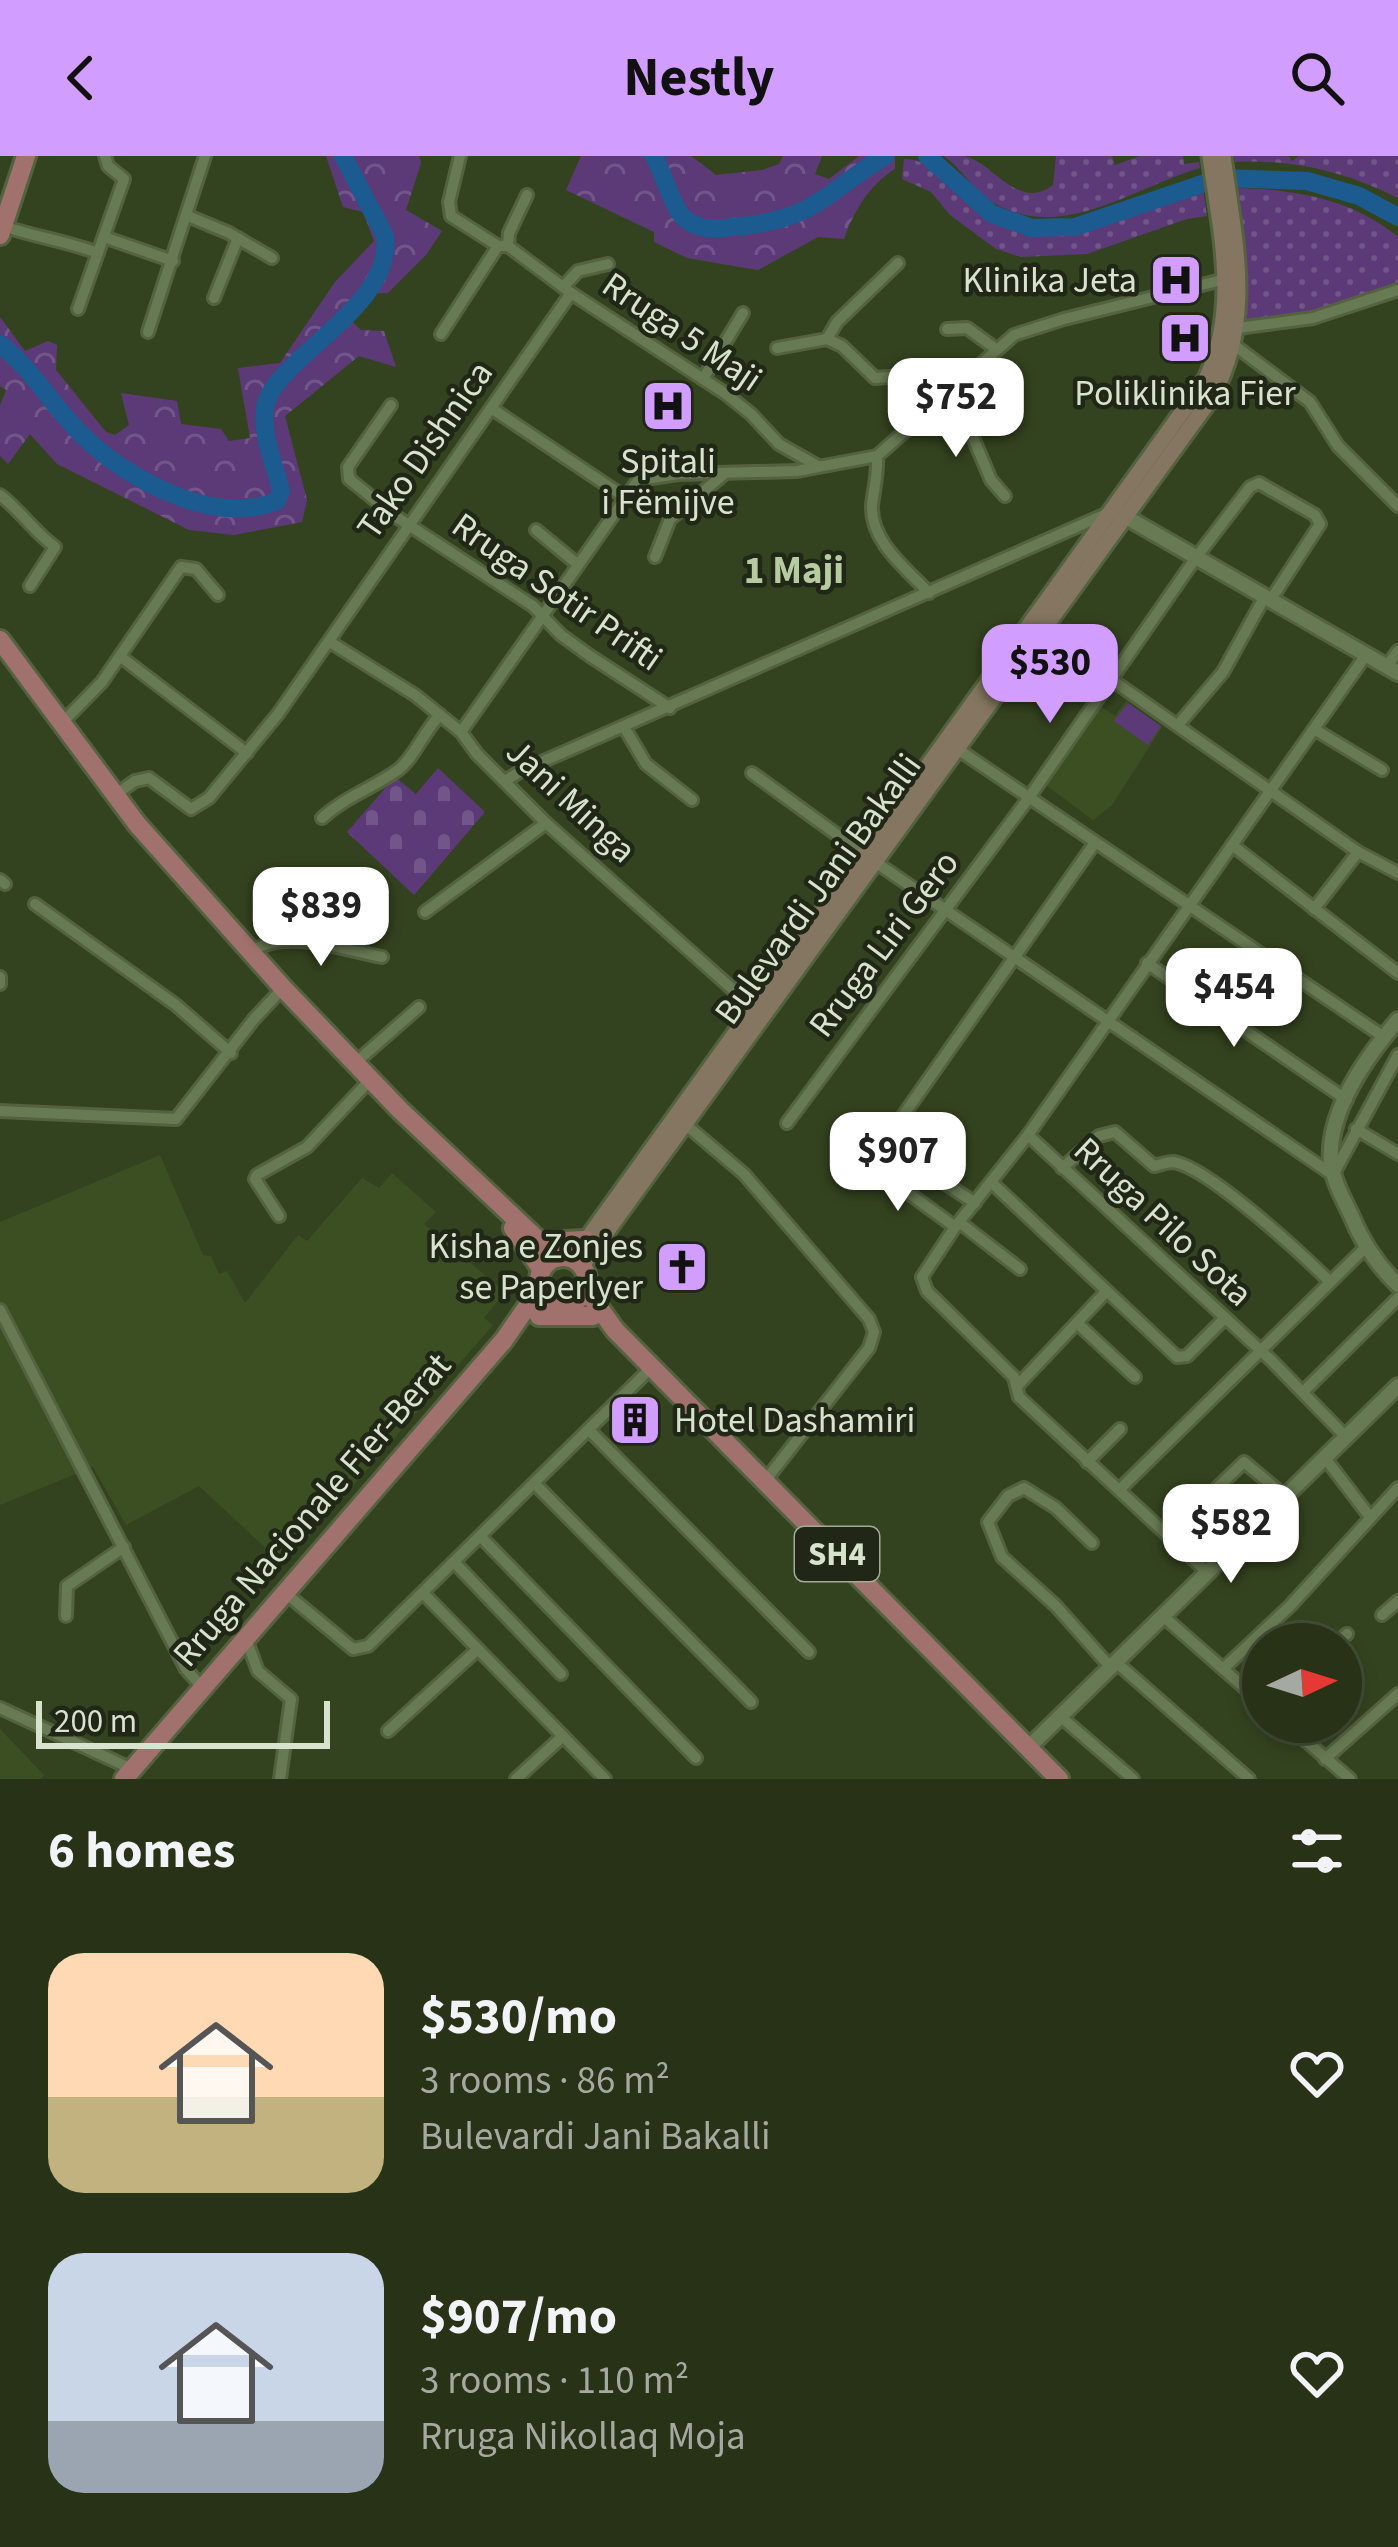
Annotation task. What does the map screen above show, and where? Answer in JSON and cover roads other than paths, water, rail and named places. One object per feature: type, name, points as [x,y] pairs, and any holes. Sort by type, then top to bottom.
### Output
[{"type":"main road","points":[[1,231],[26,156]]},
{"type":"main road","name":"Bulevardi Jani Bakalli","points":[[558,1269],[586,1240],[759,1012],[1120,514],[1212,397],[1236,337],[1217,159]]},
{"type":"main road","name":"Bulevardi Jani Bakalli","points":[[870,858],[1042,631],[1211,369],[1232,278]]},
{"type":"main road","name":"SH4","points":[[0,640],[115,796],[284,988],[558,1269],[585,1288],[615,1330]]},
{"type":"main road","name":"Bulevardi Jani Bakalli","points":[[558,1269],[685,1124],[759,1012]]},
{"type":"main road","name":"SH4","points":[[497,1204],[541,1242],[558,1269]]},
{"type":"main road","points":[[541,1242],[586,1240]]},
{"type":"main road","name":"SH4","points":[[558,1269],[548,1300],[593,1316],[615,1330],[1059,1779]]},
{"type":"main road","name":"Rruga Nacionale Fier-Berat","points":[[128,1774],[504,1340],[558,1269]]},
{"type":"main road","name":"Rruga Nacionale Fier-Berat","points":[[504,1340],[585,1288]]},
{"type":"main road","points":[[538,1316],[593,1316]]},
{"type":"street","points":[[78,309],[124,179],[105,156]]},
{"type":"street","points":[[148,332],[205,156]]},
{"type":"street","name":"Rruga 5 Maji","points":[[460,156],[449,213],[703,379],[751,414],[778,444],[821,467]]},
{"type":"street","points":[[441,334],[503,246],[527,195]]},
{"type":"street","points":[[188,216],[272,258]]},
{"type":"street","points":[[1,231],[65,240],[98,253]]},
{"type":"street","points":[[104,237],[173,261]]},
{"type":"street","points":[[214,298],[238,238]]},
{"type":"street","points":[[827,339],[837,322],[898,263]]},
{"type":"street","points":[[567,290],[578,271],[608,264]]},
{"type":"street","points":[[461,732],[623,496],[646,476],[821,467],[877,456],[1015,335],[1232,278]]},
{"type":"street","name":"Tako Dishnica","points":[[115,796],[148,778],[184,806],[196,808],[209,798],[330,642],[567,290]]},
{"type":"street","points":[[1236,337],[1313,319],[1398,290]]},
{"type":"street","points":[[703,379],[742,313]]},
{"type":"street","points":[[947,329],[967,328],[996,349]]},
{"type":"street","points":[[1236,337],[1310,402],[1338,446],[1398,506]]},
{"type":"street","points":[[777,348],[827,339],[842,346],[875,378],[920,375],[952,388],[991,480],[1006,496]]},
{"type":"street","name":"Rruga Sotir Prifti","points":[[391,405],[347,472],[360,490],[498,581],[575,646],[670,708]]},
{"type":"street","points":[[491,408],[623,496]]},
{"type":"street","points":[[877,456],[872,505],[876,530],[929,593]]},
{"type":"street","points":[[656,557],[670,519],[723,475]]},
{"type":"street","points":[[1111,680],[1250,487],[1264,484],[1315,514],[1320,524],[1223,672],[1178,725]]},
{"type":"street","points":[[0,495],[56,547],[30,586]]},
{"type":"street","points":[[505,781],[521,770],[1120,514],[1392,669],[1398,651]]},
{"type":"street","points":[[536,530],[576,563]]},
{"type":"street","points":[[61,724],[121,657],[181,567],[196,569],[218,595]]},
{"type":"street","points":[[1042,631],[1358,852],[1398,873]]},
{"type":"street","name":"Jani Minga","points":[[330,642],[461,732],[546,823],[759,1012]]},
{"type":"street","points":[[1208,1573],[1019,1397],[1018,1385],[923,1284],[924,1271],[1028,1135],[1366,655]]},
{"type":"street","points":[[121,657],[247,753]]},
{"type":"street","name":"Rruga Liri Gero","points":[[787,1123],[1111,680]]},
{"type":"street","points":[[322,818],[341,800],[397,771],[440,715]]},
{"type":"street","points":[[624,727],[646,764],[692,800]]},
{"type":"street","points":[[1314,729],[1382,770]]},
{"type":"street","points":[[956,748],[1384,1037]]},
{"type":"street","points":[[752,773],[1333,1174]]},
{"type":"street","points":[[425,912],[546,823]]},
{"type":"street","points":[[1020,1269],[869,1164],[1094,844]]},
{"type":"street","points":[[1232,845],[1398,973]]},
{"type":"street","points":[[1314,909],[1358,852]]},
{"type":"street","points":[[34,904],[176,1005],[231,1053]]},
{"type":"street","points":[[252,951],[290,940],[382,958]]},
{"type":"street","points":[[1148,963],[1347,1100]]},
{"type":"street","points":[[0,1111],[176,1118],[254,1018],[284,988]]},
{"type":"street","points":[[354,1064],[419,1007]]},
{"type":"street","points":[[1398,1020],[1347,1100],[1332,1145],[1333,1174],[1366,1246],[1398,1285]]},
{"type":"street","points":[[1333,1174],[1398,1055]]},
{"type":"street","points":[[279,1216],[255,1179],[257,1174],[307,1148],[370,1080]]},
{"type":"street","points":[[685,1124],[744,1174],[869,1319],[874,1332],[869,1348],[765,1480]]},
{"type":"street","points":[[1356,1129],[1398,1154]]},
{"type":"street","points":[[1062,1168],[1099,1136],[1115,1132],[1154,1166],[1178,1163],[1233,1198],[1330,1281]]},
{"type":"street","name":"Rruga Pilo Sota","points":[[1028,1135],[1346,1437]]},
{"type":"street","points":[[884,1143],[975,1203]]},
{"type":"street","points":[[992,1183],[1180,1359],[1224,1319]]},
{"type":"street","points":[[1119,1490],[1366,1246]]},
{"type":"street","points":[[1018,1385],[1105,1293]]},
{"type":"street","points":[[1303,1392],[1398,1298]]},
{"type":"street","points":[[0,1310],[186,1669],[202,1687]]},
{"type":"street","points":[[1078,1324],[1135,1377]]},
{"type":"street","points":[[284,1591],[358,1650],[376,1639],[653,1366]]},
{"type":"street","points":[[1028,1748],[1398,1386]]},
{"type":"street","points":[[1087,1462],[1120,1429]]},
{"type":"street","points":[[589,1430],[809,1652]]},
{"type":"street","points":[[1325,1458],[1370,1517]]},
{"type":"street","points":[[1169,1534],[1244,1462],[1286,1497]]},
{"type":"street","points":[[533,1483],[751,1702]]},
{"type":"street","points":[[1092,1544],[1056,1508],[1024,1488],[1008,1496],[988,1522],[1002,1557],[1114,1666],[1250,1779]]},
{"type":"street","points":[[1273,1623],[1398,1488]]},
{"type":"street","points":[[480,1536],[696,1758]]},
{"type":"street","points":[[66,1616],[67,1586],[124,1547]]},
{"type":"street","points":[[454,1562],[561,1674]]},
{"type":"street","points":[[423,1593],[605,1779]]},
{"type":"street","points":[[1382,1615],[1398,1600]]},
{"type":"street","points":[[1164,1617],[1242,1686]]},
{"type":"street","points":[[245,1636],[258,1671],[292,1700],[280,1779]]},
{"type":"street","points":[[388,1731],[478,1649]]},
{"type":"street","points":[[1223,1669],[1242,1652]]},
{"type":"street","points":[[1325,1759],[1398,1694]]},
{"type":"street","points":[[0,1708],[128,1774]]},
{"type":"street","points":[[1061,1718],[1132,1779]]},
{"type":"street","points":[[516,1779],[563,1736]]},
{"type":"street","points":[[1307,1743],[1335,1774],[1350,1779]]},
{"type":"waterway","points":[[0,344],[82,435],[122,468],[199,503],[226,508],[277,501],[281,491],[264,419],[272,390],[353,309],[383,262],[385,236],[343,156]]},
{"type":"waterway","points":[[654,156],[682,216],[700,227],[714,228],[762,223],[801,211],[885,156]]},
{"type":"waterway","points":[[927,156],[992,214],[1032,228],[1075,227],[1220,178],[1307,181],[1359,196],[1398,217]]},
{"type":"place","name":"Klinika Jeta","points":[[1176,280]]},
{"type":"place","name":"Poliklinika Fier","points":[[1185,338]]},
{"type":"place","name":"Spitali i Fëmijve","points":[[668,406]]},
{"type":"place","name":"Kisha e Zonjes se Paperlyer","points":[[682,1267]]},
{"type":"place","name":"Hotel Dashamiri","points":[[635,1420]]},
{"type":"district","name":"1 Maji","points":[[794,571]]}]
